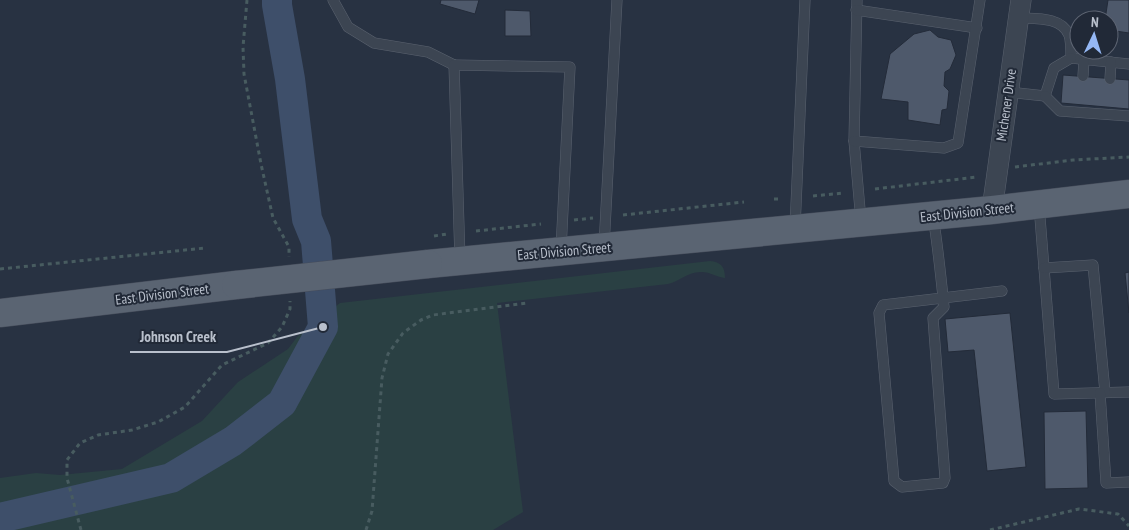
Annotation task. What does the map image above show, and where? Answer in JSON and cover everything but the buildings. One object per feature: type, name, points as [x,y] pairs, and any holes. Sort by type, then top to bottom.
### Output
[{"type":"main road","name":"East Division Street","points":[[0,314],[428,264],[992,210],[1129,194]]},
{"type":"street","name":"Michener Drive","points":[[992,210],[1020,9]]},
{"type":"lane","points":[[333,0],[348,27],[374,43],[428,52],[454,65],[570,68],[561,251]]},
{"type":"lane","points":[[604,248],[617,0]]},
{"type":"lane","points":[[795,228],[805,0]]},
{"type":"lane","points":[[854,140],[944,148],[958,143],[980,0]]},
{"type":"lane","points":[[861,222],[854,140],[856,5],[977,28]]},
{"type":"lane","points":[[1020,9],[1062,24],[1069,35]]},
{"type":"lane","points":[[1045,96],[1054,68],[1069,59]]},
{"type":"lane","points":[[1082,76],[1084,60],[1129,64]]},
{"type":"lane","points":[[1110,79],[1111,62]]},
{"type":"lane","points":[[454,65],[460,261]]},
{"type":"lane","points":[[1008,92],[1045,96],[1060,111],[1080,108],[1129,116]]},
{"type":"lane","points":[[1039,204],[1054,394],[1129,392]]},
{"type":"lane","points":[[933,215],[940,261],[943,297],[944,307],[933,318],[945,478],[943,483],[902,487],[894,482],[879,313],[883,305],[943,297],[1002,291]]},
{"type":"lane","points":[[1044,268],[1093,265],[1103,392],[1106,483],[1129,482]]},
{"type":"path","points":[[247,0],[243,47],[244,74],[273,218],[289,247],[289,265]]},
{"type":"path","points":[[1015,167],[1073,160],[1129,157]]},
{"type":"path","points":[[875,189],[977,177]]},
{"type":"path","points":[[813,196],[844,193]]},
{"type":"path","points":[[774,199],[781,199]]},
{"type":"path","points":[[622,215],[744,202]]},
{"type":"path","points":[[572,220],[594,218]]},
{"type":"path","points":[[476,231],[541,224]]},
{"type":"path","points":[[434,236],[448,234]]},
{"type":"path","points":[[0,269],[205,248]]},
{"type":"path","points":[[80,530],[67,478],[67,460],[80,443],[98,434],[132,430],[158,422],[185,407],[222,366],[268,343],[282,327],[290,309],[290,300]]},
{"type":"path","points":[[367,530],[373,502],[382,378],[388,354],[396,342],[410,327],[433,315],[527,303]]},
{"type":"path","points":[[990,530],[1079,509],[1118,514],[1129,526]]},
{"type":"green space","points":[[710,261],[722,266],[725,278],[697,272],[668,284],[497,303],[523,512],[493,530],[0,530],[0,478],[36,473],[60,475],[122,469],[202,421],[238,382],[288,349],[297,337],[340,303]]},
{"type":"waterway","points":[[0,518],[171,478],[233,441],[282,403],[323,327],[316,241],[307,219],[290,79],[277,0]]},
{"type":"place","name":"Johnson Creek","points":[[323,327]]}]
